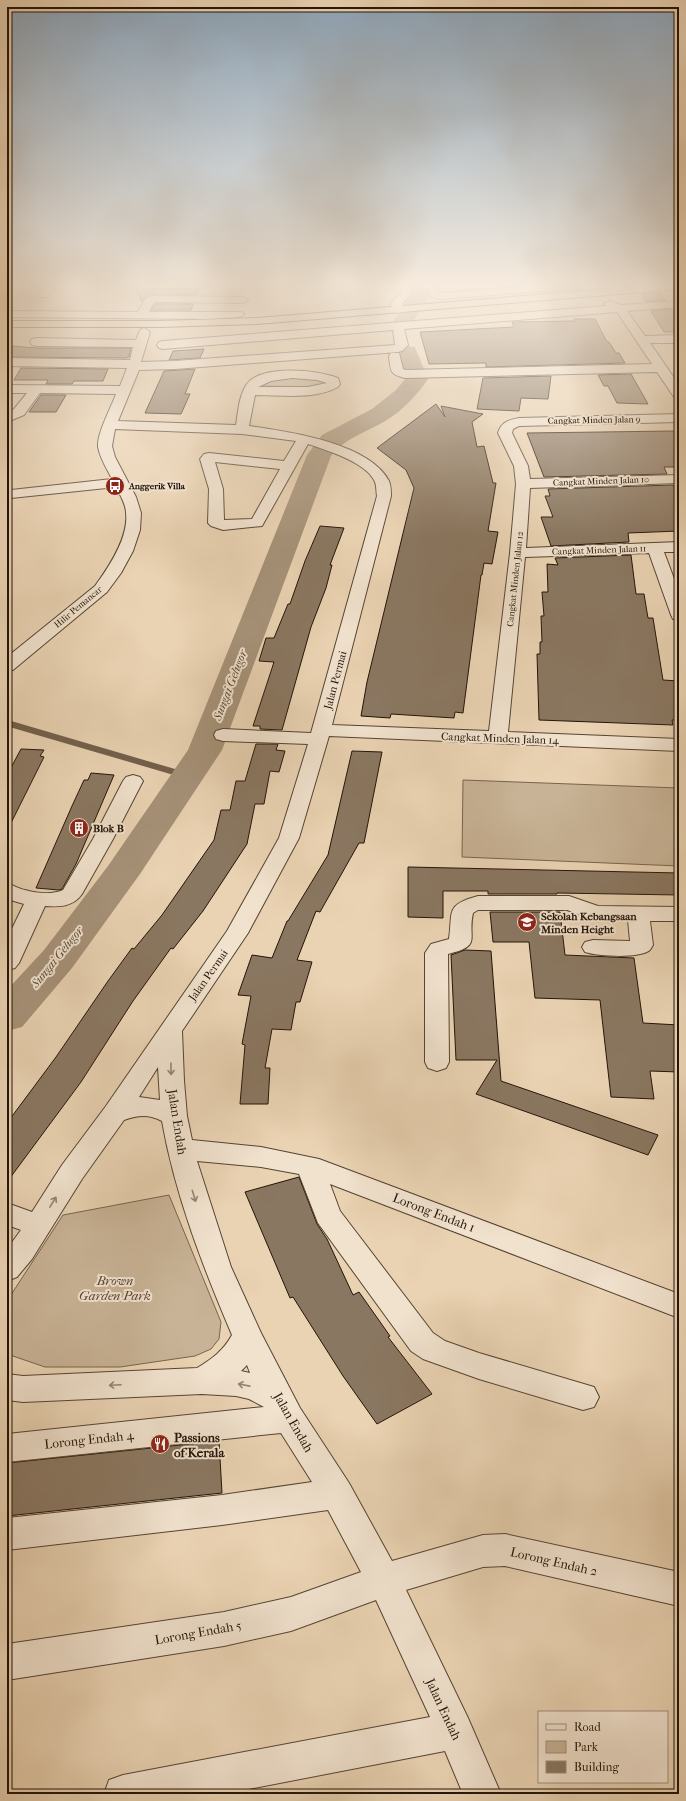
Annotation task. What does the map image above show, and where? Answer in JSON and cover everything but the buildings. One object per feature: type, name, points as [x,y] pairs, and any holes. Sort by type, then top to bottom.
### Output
[{"type":"street","name":"Hilir Pemancar","points":[[7,666],[100,589],[113,573],[125,552],[132,530],[134,513],[129,497],[108,457],[105,446],[110,425],[133,369]]},
{"type":"street","points":[[397,369],[397,371],[405,374],[442,374],[622,369]]},
{"type":"street","points":[[661,369],[679,394]]},
{"type":"street","points":[[242,430],[250,391],[254,383],[258,380],[280,376],[313,375],[331,379],[334,384],[328,388],[315,390],[250,391]]},
{"type":"street","points":[[7,389],[125,390]]},
{"type":"street","points":[[7,418],[19,412],[37,389]]},
{"type":"street","name":"Cangkat Minden Jalan 9","points":[[509,424],[519,422],[679,418]]},
{"type":"street","name":"Cangkat Minden Jalan 12","points":[[498,738],[518,553],[523,484],[521,466],[505,432],[505,429],[509,424]]},
{"type":"street","name":"Jalan Permai","points":[[7,1269],[22,1251],[72,1172],[115,1114],[170,1030],[237,933],[289,838],[320,735],[384,496],[382,483],[377,474],[356,458],[333,447],[309,441],[242,430],[110,425]]},
{"type":"street","points":[[288,466],[209,457],[208,459],[216,489],[216,523],[223,525],[257,523],[288,466],[309,441]]},
{"type":"street","name":"Cangkat Minden Jalan 10","points":[[523,484],[679,479]]},
{"type":"street","points":[[12,494],[122,482]]},
{"type":"street","name":"Cangkat Minden Jalan 11","points":[[518,553],[679,547]]},
{"type":"street","points":[[655,548],[679,615]]},
{"type":"street","name":"Cangkat Minden Jalan 14","points":[[223,735],[498,738],[679,745]]},
{"type":"street","points":[[7,890],[18,896],[60,900],[71,894],[104,839],[133,781]]},
{"type":"street","points":[[7,963],[37,898]]},
{"type":"street","points":[[437,1062],[436,953],[439,949],[456,945],[460,942],[461,912],[464,908],[478,903],[569,903],[596,913],[679,914]]},
{"type":"street","points":[[593,947],[634,948],[642,945],[638,914]]},
{"type":"street","name":"Jalan Endah","points":[[170,1030],[171,1081],[174,1116],[180,1149],[217,1267],[247,1336],[285,1409],[337,1494],[384,1580],[455,1731],[482,1794]]},
{"type":"street","points":[[115,1114],[136,1106],[150,1105],[162,1108],[174,1116]]},
{"type":"street","name":"Lorong Endah 1","points":[[180,1149],[261,1157],[310,1166],[679,1306]]},
{"type":"street","points":[[310,1166],[328,1215],[422,1342],[434,1350],[479,1366],[583,1397]]},
{"type":"street","points":[[7,1214],[39,1224]]},
{"type":"street","points":[[202,1380],[226,1366],[236,1356],[247,1336]]},
{"type":"street","points":[[7,1387],[23,1389],[202,1380],[236,1383],[256,1387],[285,1409]]},
{"type":"street","name":"Lorong Endah 4","points":[[7,1448],[285,1409]]},
{"type":"street","points":[[7,1534],[222,1510],[337,1494]]},
{"type":"street","name":"Lorong Endah 2","points":[[384,1580],[483,1551],[505,1550],[679,1590]]},
{"type":"street","name":"Lorong Endah 5","points":[[7,1662],[224,1629],[290,1614],[384,1580]]},
{"type":"street","points":[[123,1794],[455,1731]]},
{"type":"green space","points":[[300,377],[326,381],[325,384],[313,387],[261,386],[273,379]]},
{"type":"green space","points":[[463,780],[679,788],[679,866],[462,857]]},
{"type":"green space","name":"Brown Garden Park","points":[[169,1195],[221,1322],[219,1339],[211,1349],[195,1356],[120,1367],[45,1367],[7,1354],[7,1301],[63,1215]]},
{"type":"waterway","name":"Sungai Gelugor","points":[[7,1017],[58,959],[121,874],[205,750],[319,455],[331,440],[380,414],[404,395],[417,379],[413,369]]},
{"type":"waterway","points":[[7,723],[188,776]]},
{"type":"place","name":"Anggerik Villa","points":[[115,486]]},
{"type":"place","name":"Blok B","points":[[79,828]]},
{"type":"place","name":"Sekolah Kebangsaan Minden Height","points":[[527,922]]},
{"type":"place","name":"Passions of Kerala","points":[[160,1444]]}]
